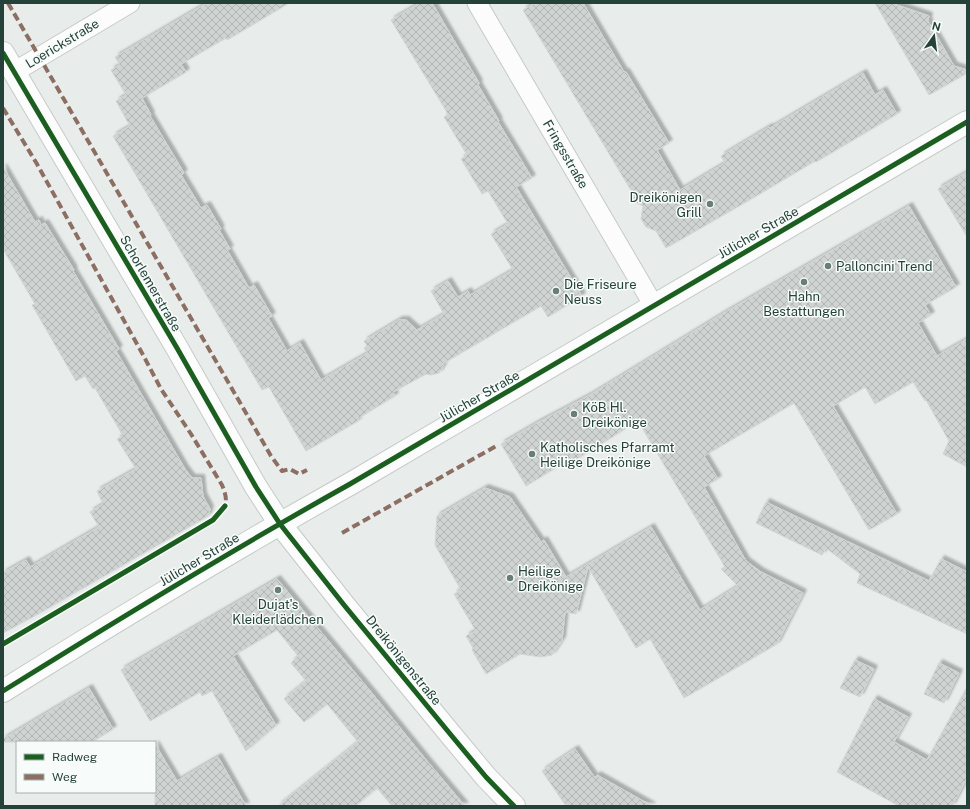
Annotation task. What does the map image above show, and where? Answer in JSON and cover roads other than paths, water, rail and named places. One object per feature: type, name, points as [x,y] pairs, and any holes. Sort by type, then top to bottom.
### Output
[{"type":"main road","name":"Schorlemerstraße","points":[[3,53],[173,341],[256,487],[280,524]]},
{"type":"main road","name":"Jülicher Straße","points":[[3,691],[78,644],[280,524],[967,122]]},
{"type":"main road","name":"Dreikönigenstraße","points":[[280,524],[344,605],[451,735],[486,777],[514,806]]},
{"type":"street","name":"Loerickstraße","points":[[14,72],[130,3]]},
{"type":"street","name":"Fringsstraße","points":[[477,3],[654,306]]},
{"type":"place","name":"Dreikönigen Grill","points":[[710,204]]},
{"type":"place","name":"Palloncini Trend","points":[[828,266]]},
{"type":"place","name":"Hahn Bestattungen","points":[[804,282]]},
{"type":"place","name":"Die Friseure Neuss","points":[[556,291]]},
{"type":"place","name":"KöB Hl. Dreikönige","points":[[574,414]]},
{"type":"place","name":"Katholisches Pfarramt Heilige Dreikönige","points":[[532,454]]},
{"type":"place","name":"Heilige Dreikönige","points":[[510,578]]},
{"type":"place","name":"Dujat's Kleiderlädchen","points":[[278,590]]}]
